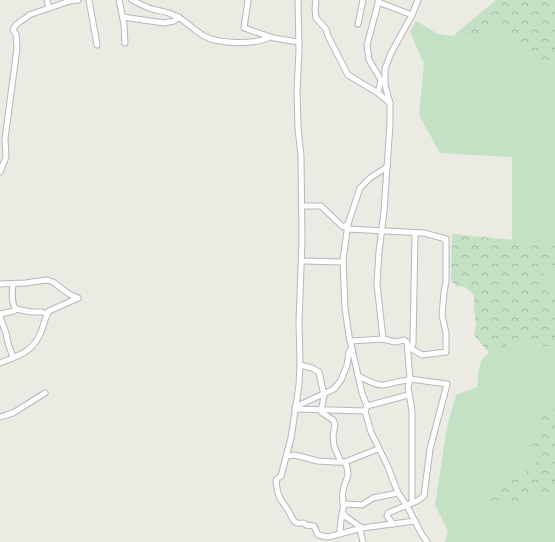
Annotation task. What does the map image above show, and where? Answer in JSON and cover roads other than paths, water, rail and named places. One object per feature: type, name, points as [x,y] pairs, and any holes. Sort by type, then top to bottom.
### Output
[{"type":"street","points":[[47,0],[49,8]]},
{"type":"street","points":[[0,172],[6,157],[5,139],[18,48],[16,34],[12,30],[13,27],[20,20],[25,20],[29,15],[70,1],[78,0]]},
{"type":"street","points":[[89,0],[97,45]]},
{"type":"street","points":[[119,0],[123,17],[125,43]]},
{"type":"street","points":[[132,0],[146,7],[171,13],[179,17],[205,37],[214,40],[233,43],[256,42],[270,37]]},
{"type":"street","points":[[248,0],[244,27],[245,29],[270,37],[298,42]]},
{"type":"street","points":[[298,0],[297,91],[302,206],[302,261],[299,322],[300,365],[299,385],[291,438],[281,476],[276,480],[277,492],[294,522],[314,526],[319,535],[328,537],[361,529],[414,521]]},
{"type":"street","points":[[316,0],[316,18],[326,29],[328,36],[348,75],[378,93],[390,103]]},
{"type":"street","points":[[358,24],[363,0]]},
{"type":"street","points":[[383,339],[377,284],[390,140],[390,103],[385,84],[385,69],[391,53],[412,16],[418,0]]},
{"type":"street","points":[[378,93],[381,80],[369,60],[367,44],[379,1],[412,16]]},
{"type":"street","points":[[123,17],[164,23],[174,21],[179,17]]},
{"type":"street","points":[[253,32],[257,37],[256,42]]},
{"type":"street","points":[[387,167],[370,178],[360,188],[348,226],[343,262],[345,301],[350,341],[371,432],[388,467],[398,493],[407,506],[426,542]]},
{"type":"street","points":[[302,206],[321,206],[343,227],[348,226],[424,233],[446,239],[446,281],[442,315],[446,333],[446,352],[422,354],[409,347]]},
{"type":"street","points":[[409,347],[413,344],[415,233]]},
{"type":"street","points":[[302,261],[343,262]]},
{"type":"street","points":[[0,284],[47,280],[53,282],[69,294],[78,298],[51,309],[47,314],[36,343],[22,354],[0,363]]},
{"type":"street","points":[[13,284],[12,299],[16,309]]},
{"type":"street","points":[[13,357],[0,316],[16,309],[47,314]]},
{"type":"street","points":[[350,341],[383,339],[395,342],[404,340],[409,347],[410,379],[408,395],[412,412],[412,503]]},
{"type":"street","points":[[295,408],[334,389],[341,380],[347,364],[349,352],[352,348]]},
{"type":"street","points":[[300,365],[312,368],[319,372],[324,394],[321,410],[323,414],[333,420],[335,425],[333,435],[334,446],[348,469],[348,475],[343,490],[343,513],[340,524],[340,534]]},
{"type":"street","points":[[358,376],[384,385],[410,379],[447,384],[430,449],[424,496],[407,506],[388,513],[387,516],[393,524]]},
{"type":"street","points":[[0,417],[13,413],[45,393]]},
{"type":"street","points":[[295,408],[321,410],[366,408],[408,395]]},
{"type":"street","points":[[287,456],[295,455],[313,460],[343,462],[378,449]]},
{"type":"street","points":[[343,505],[362,505],[373,498],[398,493]]},
{"type":"street","points":[[343,513],[361,529],[362,542]]}]
